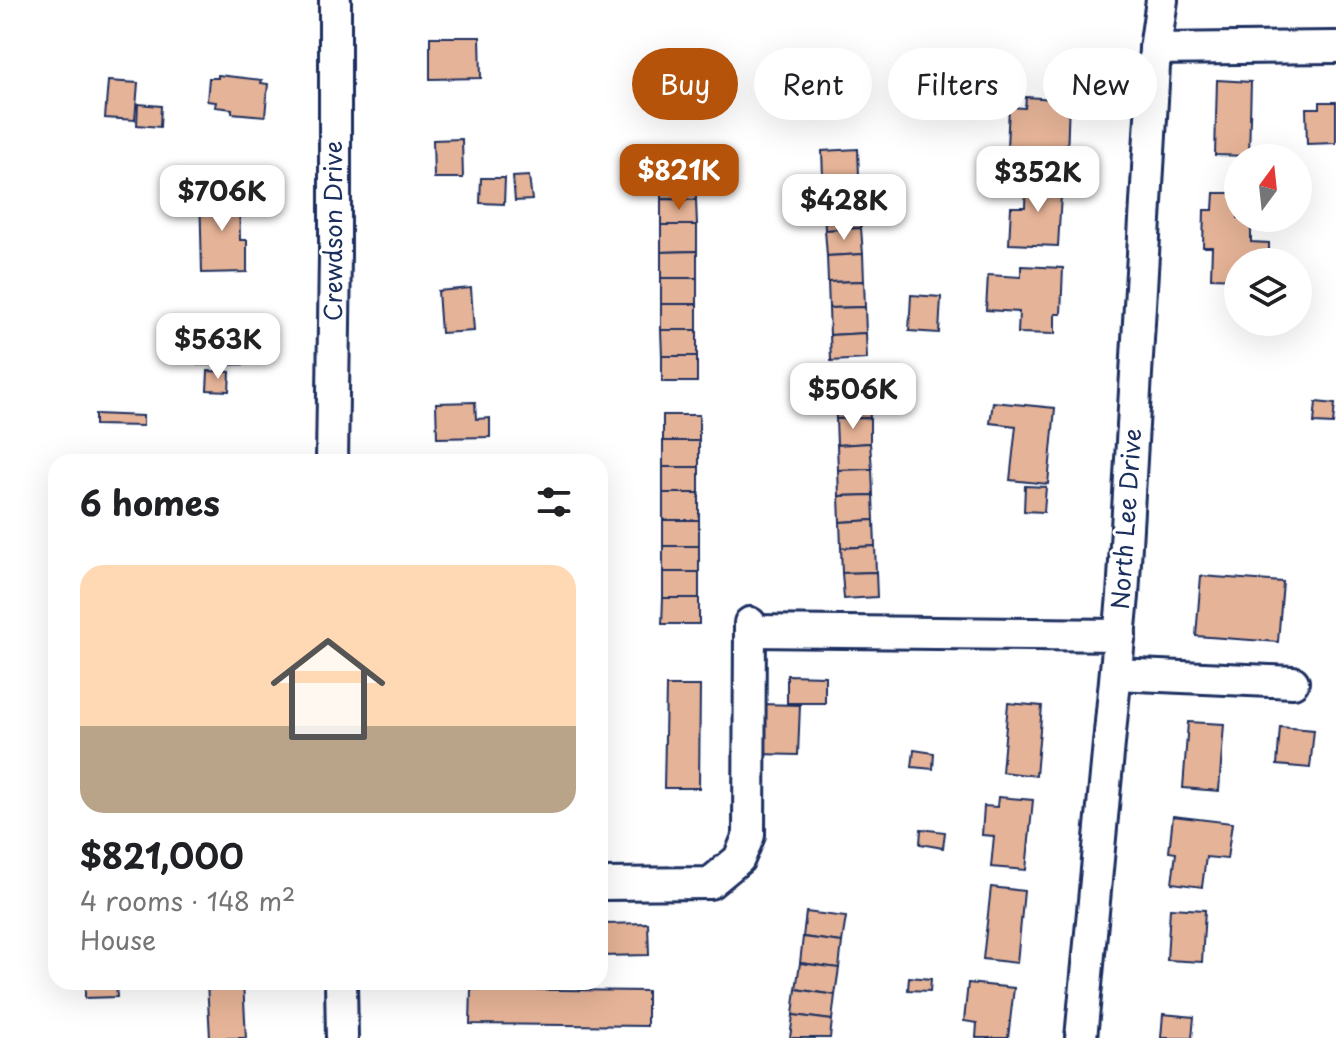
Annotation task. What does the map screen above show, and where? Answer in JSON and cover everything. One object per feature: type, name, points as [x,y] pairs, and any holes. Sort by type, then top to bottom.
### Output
[{"type":"street","name":"Crewdson Drive","points":[[332,454],[335,0]]},
{"type":"street","name":"North Lee Drive","points":[[1155,48],[1162,0]]},
{"type":"street","points":[[1157,49],[1336,47]]},
{"type":"street","name":"North Lee Drive","points":[[1081,1038],[1120,635],[1151,120]]},
{"type":"street","points":[[608,884],[710,883],[739,859],[749,835],[750,627],[1120,635]]},
{"type":"street","points":[[1116,674],[1293,682]]},
{"type":"street","points":[[341,990],[342,1038]]},
{"type":"building","points":[[430,37],[480,37],[481,78],[430,79]]},
{"type":"building","points":[[218,75],[262,80],[261,83],[268,84],[265,116],[232,113],[232,109],[215,107],[216,102],[207,101],[209,78],[218,78]]},
{"type":"building","points":[[1217,80],[1251,82],[1249,144],[1224,144],[1224,155],[1215,155]]},
{"type":"building","points":[[108,81],[138,83],[135,120],[105,118]]},
{"type":"building","points":[[1027,97],[1043,98],[1043,120],[1068,120],[1067,157],[1023,155],[1023,148],[1007,147],[1008,120],[1027,120]]},
{"type":"building","points":[[1320,102],[1336,102],[1336,143],[1307,144],[1306,108],[1320,108]]},
{"type":"building","points":[[138,104],[161,106],[160,127],[137,125]]},
{"type":"building","points":[[462,139],[463,178],[434,178],[433,140]]},
{"type":"building","points":[[858,149],[859,176],[823,177],[822,151]]},
{"type":"building","points":[[661,173],[696,173],[696,200],[661,199]]},
{"type":"building","points":[[529,176],[532,200],[515,201],[513,177]]},
{"type":"building","points":[[859,176],[860,202],[824,203],[823,177]]},
{"type":"building","points":[[1026,177],[1062,178],[1058,246],[1009,244],[1011,207],[1025,207]]},
{"type":"building","points":[[481,178],[505,178],[504,204],[480,203]]},
{"type":"building","points":[[239,189],[240,240],[247,240],[247,272],[202,273],[200,190]]},
{"type":"building","points":[[1214,193],[1224,193],[1224,232],[1251,232],[1251,242],[1269,243],[1269,248],[1224,248],[1224,278],[1211,278],[1212,247],[1203,247],[1204,210],[1213,210]]},
{"type":"building","points":[[661,199],[696,200],[697,225],[661,225]]},
{"type":"building","points":[[860,202],[861,228],[825,230],[824,203]]},
{"type":"building","points":[[661,225],[697,225],[697,251],[661,252]]},
{"type":"building","points":[[861,228],[863,254],[827,256],[825,230]]},
{"type":"building","points":[[697,251],[697,278],[661,278],[661,252]]},
{"type":"building","points":[[863,254],[864,281],[828,282],[827,256]]},
{"type":"building","points":[[1021,266],[1063,268],[1061,314],[1055,314],[1055,334],[1018,333],[1019,312],[986,310],[988,275],[1021,277]]},
{"type":"building","points":[[661,278],[697,278],[697,304],[661,304]]},
{"type":"building","points":[[864,281],[865,307],[829,308],[828,282]]},
{"type":"building","points":[[471,288],[474,331],[441,333],[438,291]]},
{"type":"building","points":[[911,295],[941,297],[939,333],[909,331]]},
{"type":"building","points":[[661,304],[697,304],[697,330],[661,330]]},
{"type":"building","points":[[865,307],[866,333],[830,335],[829,308]]},
{"type":"building","points":[[171,320],[194,321],[193,339],[170,338]]},
{"type":"building","points":[[267,326],[267,358],[260,358],[260,364],[197,365],[197,327]]},
{"type":"building","points":[[661,330],[697,330],[697,356],[662,356]]},
{"type":"building","points":[[866,333],[867,359],[831,361],[830,335]]},
{"type":"building","points":[[662,356],[697,356],[697,382],[662,382]]},
{"type":"building","points":[[208,371],[230,372],[229,391],[207,390]]},
{"type":"building","points":[[868,392],[870,418],[836,419],[835,393]]},
{"type":"building","points":[[475,402],[476,419],[490,418],[490,437],[437,438],[436,403]]},
{"type":"building","points":[[993,402],[1055,408],[1048,484],[1010,480],[1016,426],[990,423]]},
{"type":"building","points":[[1316,402],[1335,404],[1333,424],[1314,423]]},
{"type":"building","points":[[95,414],[143,416],[143,426],[95,425]]},
{"type":"building","points":[[663,415],[699,415],[699,441],[663,441]]},
{"type":"building","points":[[870,418],[870,443],[837,445],[836,419]]},
{"type":"building","points":[[663,441],[699,441],[699,467],[663,467]]},
{"type":"building","points":[[870,443],[872,469],[838,470],[837,445]]},
{"type":"building","points":[[663,467],[699,467],[699,493],[663,493]]},
{"type":"building","points":[[872,469],[873,495],[839,496],[838,470]]},
{"type":"building","points":[[1025,486],[1046,487],[1044,512],[1024,511]]},
{"type":"building","points":[[663,493],[699,493],[699,520],[663,520]]},
{"type":"building","points":[[873,495],[874,520],[840,522],[839,496]]},
{"type":"building","points":[[663,520],[699,520],[699,546],[663,546]]},
{"type":"building","points":[[874,520],[875,546],[841,548],[840,522]]},
{"type":"building","points":[[663,546],[699,546],[699,572],[663,572]]},
{"type":"building","points":[[875,546],[876,572],[842,573],[841,548]]},
{"type":"building","points":[[663,572],[699,572],[699,598],[663,598]]},
{"type":"building","points":[[876,572],[877,597],[844,599],[842,573]]},
{"type":"building","points":[[1201,576],[1283,582],[1278,642],[1196,636]]},
{"type":"building","points":[[663,598],[699,598],[699,624],[662,624]]},
{"type":"building","points":[[787,675],[825,676],[825,703],[787,703]]},
{"type":"building","points":[[666,686],[700,686],[699,788],[664,788]]},
{"type":"building","points":[[1008,703],[1042,706],[1036,776],[1002,772]]},
{"type":"building","points":[[759,704],[800,705],[798,755],[758,754]]},
{"type":"building","points":[[1188,722],[1224,724],[1219,791],[1183,788]]},
{"type":"building","points":[[1280,727],[1314,730],[1310,768],[1277,765]]},
{"type":"building","points":[[914,750],[934,753],[933,769],[912,767]]},
{"type":"building","points":[[998,797],[1033,800],[1026,870],[991,867],[994,836],[982,835],[984,806],[997,807]]},
{"type":"building","points":[[1173,816],[1232,823],[1227,859],[1206,857],[1202,887],[1172,883],[1176,853],[1169,852]]},
{"type":"building","points":[[921,829],[945,832],[943,848],[920,844]]},
{"type":"building","points":[[991,887],[1024,891],[1017,963],[983,959]]},
{"type":"building","points":[[1170,908],[1205,910],[1202,962],[1167,960]]},
{"type":"building","points":[[806,912],[846,917],[842,942],[803,937]]},
{"type":"building","points":[[648,923],[649,955],[608,956],[608,924]]},
{"type":"building","points":[[803,937],[842,942],[839,968],[800,963]]},
{"type":"building","points":[[800,963],[839,968],[835,995],[796,989]]},
{"type":"building","points":[[909,977],[931,979],[930,991],[908,990]]},
{"type":"building","points":[[968,983],[1014,988],[1008,1038],[976,1038],[977,1023],[964,1021]]},
{"type":"building","points":[[796,989],[835,995],[832,1020],[793,1015]]},
{"type":"building","points":[[85,990],[117,990],[117,997],[85,998]]},
{"type":"building","points":[[207,990],[243,990],[246,1038],[210,1038]]},
{"type":"building","points":[[471,990],[647,991],[647,1026],[470,1024]]},
{"type":"building","points":[[1163,1014],[1194,1017],[1192,1038],[1161,1038]]},
{"type":"building","points":[[793,1015],[832,1020],[830,1038],[790,1038]]}]
